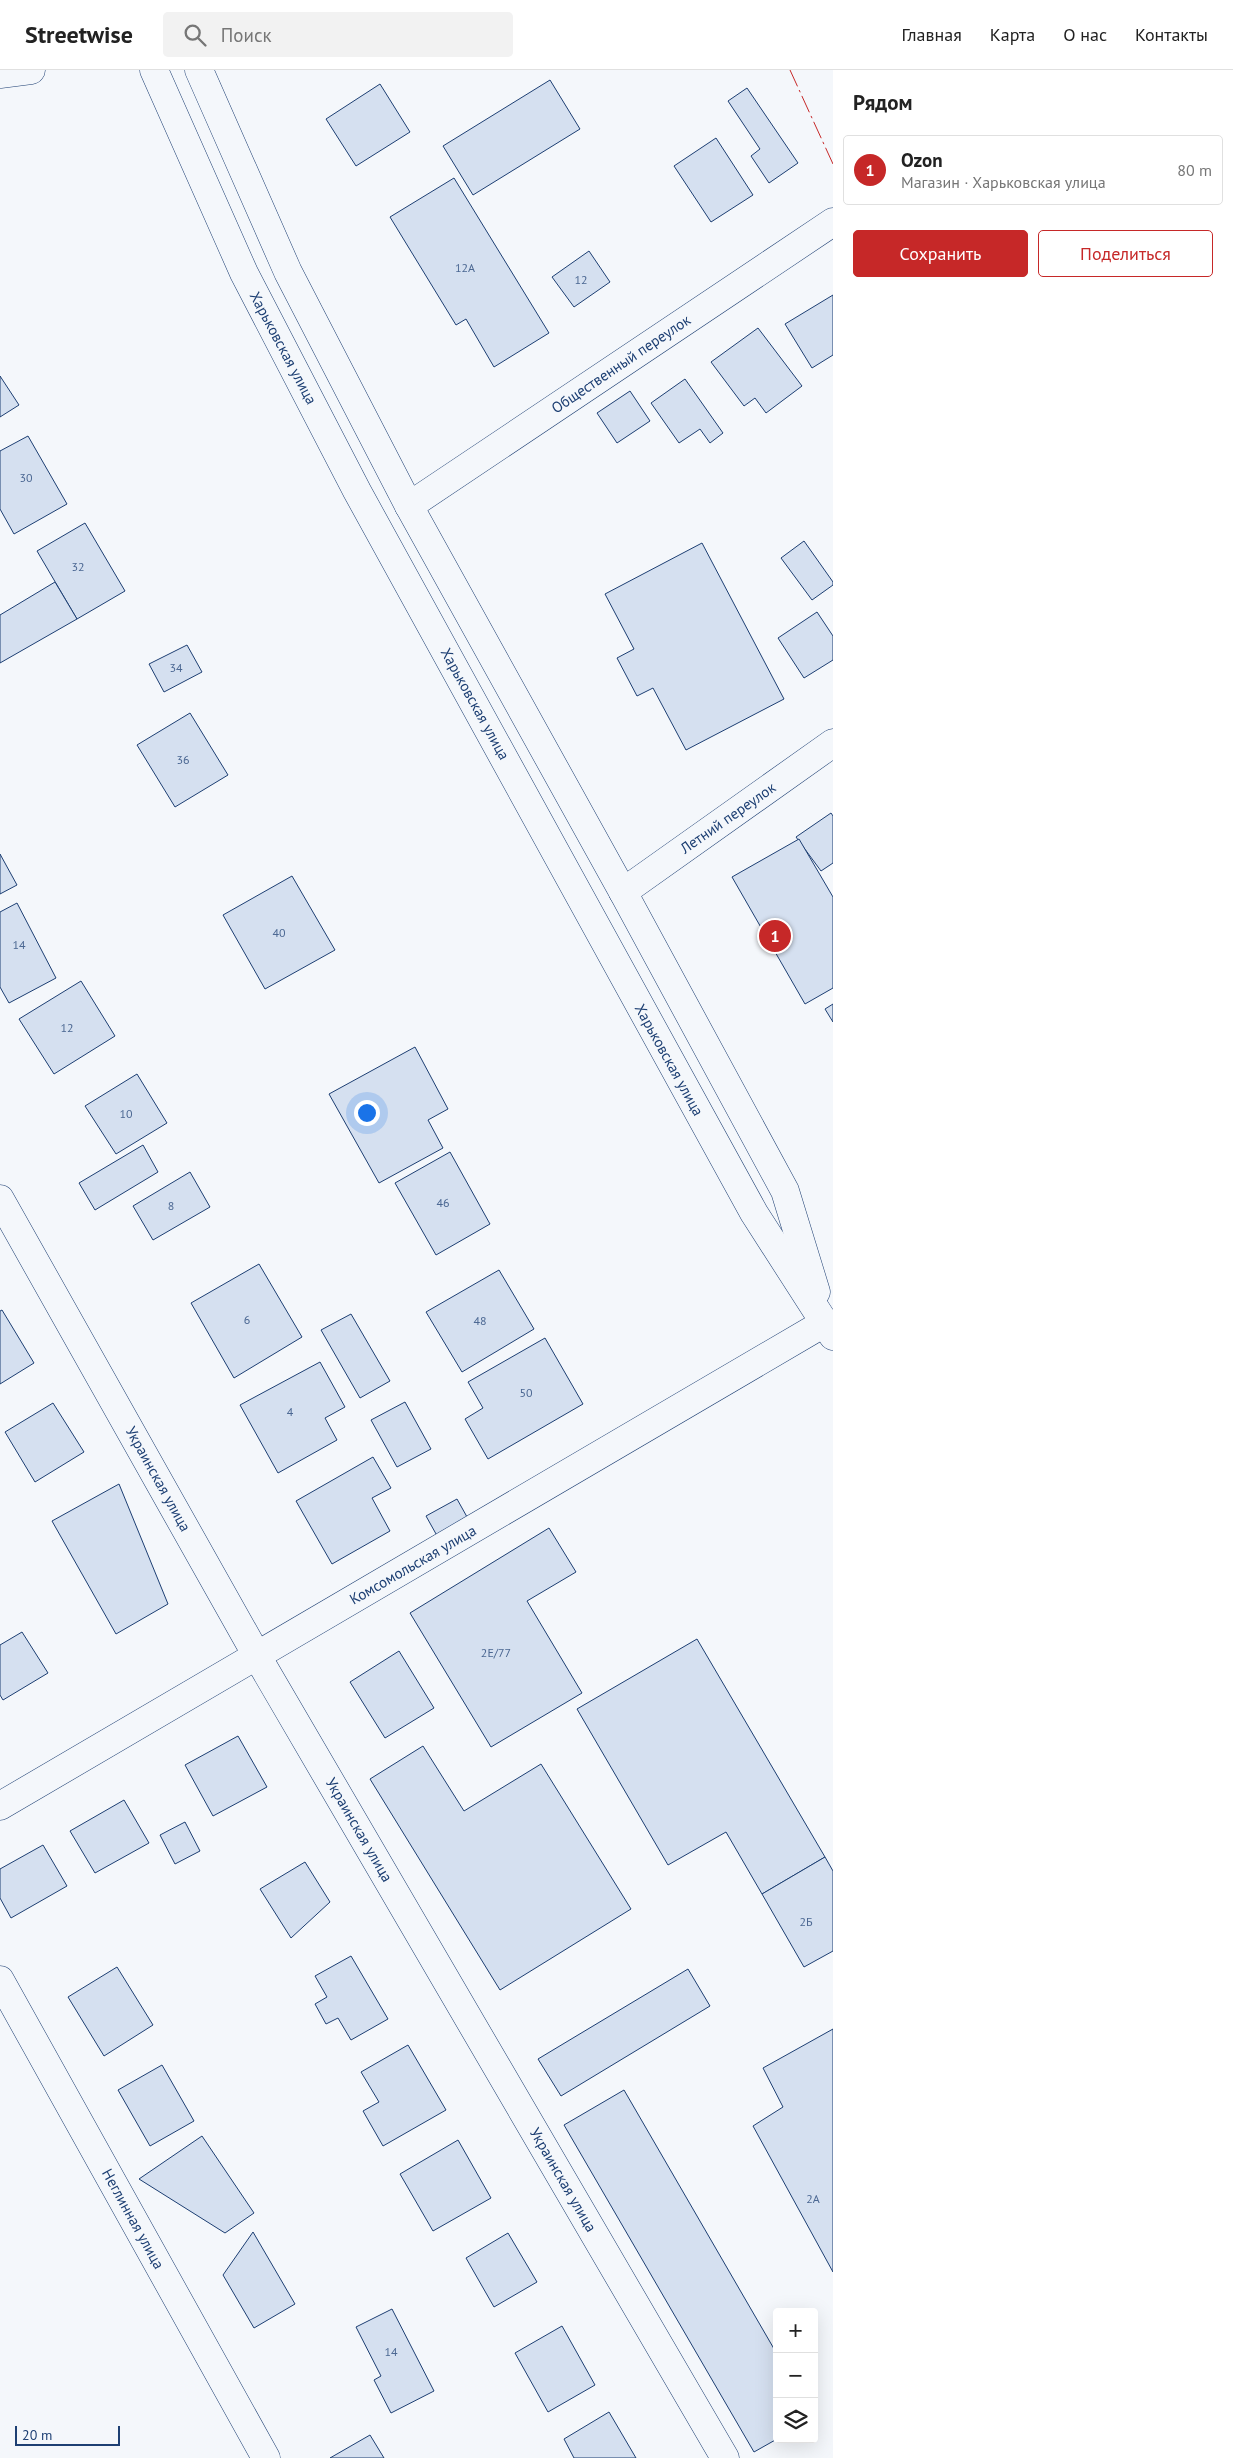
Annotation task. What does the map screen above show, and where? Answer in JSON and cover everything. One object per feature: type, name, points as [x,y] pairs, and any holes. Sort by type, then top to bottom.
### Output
[{"type":"main road","points":[[0,74],[31,70]]},
{"type":"main road","name":"Харьковская улица","points":[[154,70],[244,273],[357,491],[754,1213],[829,1329]]},
{"type":"main road","points":[[199,70],[288,272],[409,506],[624,892],[785,1191],[829,1329]]},
{"type":"main road","name":"Общественный переулок","points":[[409,506],[833,222]]},
{"type":"main road","name":"Летний переулок","points":[[624,892],[833,743]]},
{"type":"main road","name":"Украинская улица","points":[[0,1199],[258,1656],[724,2458]]},
{"type":"main road","name":"Комсомольская улица","points":[[0,1806],[829,1329]]},
{"type":"main road","name":"Неглинная улица","points":[[0,1980],[266,2458]]},
{"type":"building","points":[[550,80],[580,129],[473,195],[443,146]]},
{"type":"building","points":[[380,84],[410,132],[356,166],[326,119]]},
{"type":"building","points":[[747,88],[798,163],[769,183],[751,156],[760,149],[728,101]]},
{"type":"building","points":[[716,138],[753,195],[711,222],[674,166]]},
{"type":"building","points":[[454,178],[549,333],[494,367],[466,319],[456,325],[390,217]]},
{"type":"building","points":[[589,251],[610,282],[574,307],[552,277]]},
{"type":"building","points":[[833,295],[833,355],[812,368],[785,324]]},
{"type":"building","points":[[758,328],[802,386],[766,413],[755,398],[744,406],[711,362]]},
{"type":"building","points":[[0,376],[19,405],[0,417]]},
{"type":"building","points":[[685,379],[723,433],[710,443],[700,429],[679,443],[651,403]]},
{"type":"building","points":[[630,391],[650,421],[617,443],[597,413]]},
{"type":"building","points":[[28,436],[67,504],[14,534],[0,509],[0,451]]},
{"type":"building","points":[[85,523],[125,591],[77,619],[37,551]]},
{"type":"building","points":[[804,541],[833,582],[833,585],[812,600],[781,558]]},
{"type":"building","points":[[702,543],[784,699],[686,750],[653,688],[637,696],[617,658],[634,649],[605,594]]},
{"type":"building","points":[[55,582],[77,619],[0,663],[0,615]]},
{"type":"building","points":[[817,612],[833,636],[833,660],[804,678],[778,638]]},
{"type":"building","points":[[187,645],[202,672],[164,692],[149,664]]},
{"type":"building","points":[[190,713],[228,775],[175,807],[137,745]]},
{"type":"building","points":[[831,813],[833,816],[833,863],[821,871],[796,837]]},
{"type":"building","points":[[799,839],[833,897],[833,988],[805,1004],[732,877]]},
{"type":"building","points":[[0,854],[17,885],[0,894]]},
{"type":"building","points":[[292,876],[335,950],[265,989],[223,915]]},
{"type":"building","points":[[17,903],[56,978],[9,1003],[0,987],[0,912]]},
{"type":"building","points":[[81,981],[115,1036],[54,1074],[19,1019]]},
{"type":"building","points":[[833,1004],[833,1022],[825,1009]]},
{"type":"building","points":[[415,1047],[448,1109],[428,1120],[443,1148],[379,1183],[329,1094]]},
{"type":"building","points":[[137,1074],[167,1123],[116,1154],[85,1106]]},
{"type":"building","points":[[143,1145],[158,1172],[95,1210],[79,1183]]},
{"type":"building","points":[[450,1152],[490,1224],[436,1255],[395,1183]]},
{"type":"building","points":[[190,1172],[210,1207],[153,1240],[133,1206]]},
{"type":"building","points":[[259,1264],[302,1337],[234,1378],[191,1303]]},
{"type":"building","points":[[499,1270],[534,1329],[462,1372],[426,1312]]},
{"type":"building","points":[[2,1310],[34,1363],[0,1384],[0,1311]]},
{"type":"building","points":[[351,1314],[390,1381],[360,1398],[321,1330]]},
{"type":"building","points":[[545,1338],[583,1404],[488,1459],[465,1419],[483,1408],[468,1382]]},
{"type":"building","points":[[320,1362],[345,1407],[325,1418],[337,1440],[278,1473],[240,1405]]},
{"type":"building","points":[[405,1402],[431,1449],[397,1467],[371,1420]]},
{"type":"building","points":[[53,1403],[84,1452],[35,1482],[5,1432]]},
{"type":"building","points":[[373,1457],[391,1488],[372,1498],[390,1531],[332,1564],[296,1501]]},
{"type":"building","points":[[119,1484],[168,1604],[116,1634],[52,1521]]},
{"type":"building","points":[[457,1499],[476,1533],[445,1550],[426,1516]]},
{"type":"building","points":[[549,1528],[576,1572],[527,1601],[582,1693],[491,1747],[410,1613]]},
{"type":"building","points":[[22,1632],[48,1673],[3,1700],[0,1695],[0,1645]]},
{"type":"building","points":[[697,1639],[825,1857],[762,1894],[726,1832],[668,1865],[577,1709]]},
{"type":"building","points":[[399,1651],[434,1708],[385,1738],[350,1682]]},
{"type":"building","points":[[238,1736],[267,1787],[213,1816],[185,1765]]},
{"type":"building","points":[[423,1746],[464,1811],[541,1764],[631,1909],[500,1990],[370,1779]]},
{"type":"building","points":[[124,1800],[149,1843],[95,1873],[70,1831]]},
{"type":"building","points":[[185,1822],[200,1851],[175,1864],[160,1835]]},
{"type":"building","points":[[43,1845],[67,1886],[11,1918],[0,1898],[0,1869]]},
{"type":"building","points":[[825,1857],[833,1871],[833,1951],[804,1967],[762,1894]]},
{"type":"building","points":[[305,1862],[330,1902],[291,1938],[260,1889]]},
{"type":"building","points":[[351,1956],[388,2019],[351,2040],[338,2018],[326,2024],[315,2004],[327,1997],[315,1976]]},
{"type":"building","points":[[117,1967],[153,2025],[104,2056],[68,1997]]},
{"type":"building","points":[[688,1969],[710,2006],[561,2096],[538,2059]]},
{"type":"building","points":[[833,2029],[833,2272],[753,2126],[783,2107],[763,2068]]},
{"type":"building","points":[[408,2045],[446,2110],[383,2146],[363,2111],[379,2102],[361,2072]]},
{"type":"building","points":[[162,2065],[194,2121],[150,2146],[118,2090]]},
{"type":"building","points":[[624,2090],[773,2347],[773,2441],[754,2452],[564,2125]]},
{"type":"building","points":[[202,2136],[254,2213],[225,2233],[139,2179]]},
{"type":"building","points":[[458,2140],[491,2198],[433,2231],[400,2174]]},
{"type":"building","points":[[253,2232],[295,2304],[254,2328],[223,2275]]},
{"type":"building","points":[[508,2233],[537,2282],[494,2307],[466,2258]]},
{"type":"building","points":[[392,2309],[434,2391],[391,2413],[374,2380],[381,2376],[356,2327]]},
{"type":"building","points":[[562,2326],[595,2385],[548,2412],[515,2353]]},
{"type":"building","points":[[609,2412],[636,2458],[574,2458],[564,2439]]},
{"type":"building","points":[[370,2435],[384,2458],[330,2458]]},
{"type":"power","points":[[790,70],[833,164]]},
{"type":"place","name":"Ozon","points":[[775,936]]}]
